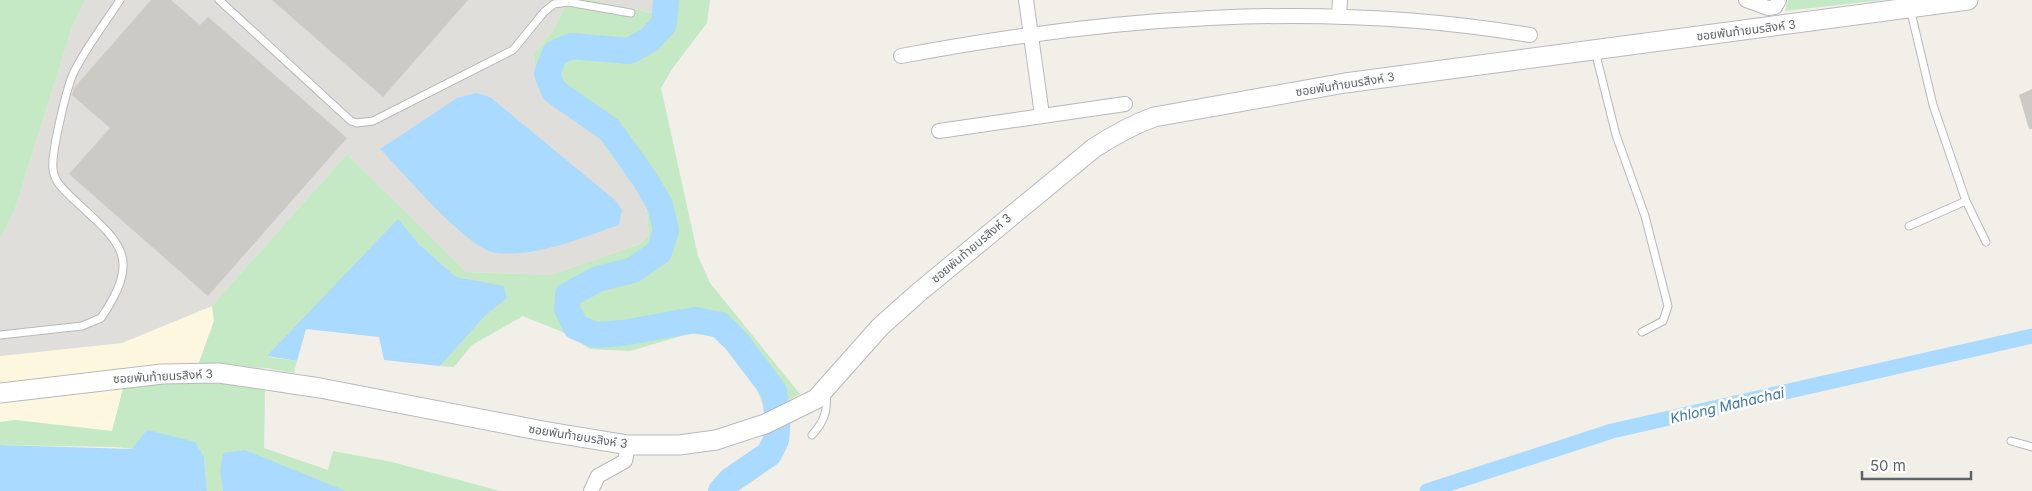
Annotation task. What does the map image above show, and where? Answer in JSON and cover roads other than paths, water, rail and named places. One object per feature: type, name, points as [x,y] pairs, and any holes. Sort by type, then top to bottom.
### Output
[{"type":"street","points":[[1026,0],[1042,115]]},
{"type":"street","points":[[1339,15],[1340,0]]},
{"type":"street","points":[[1746,0],[1768,8],[1775,7],[1780,0]]},
{"type":"street","name":"ซอยพันท้ายนรสิงห์ 3","points":[[0,393],[162,374],[220,373],[338,391],[543,431],[628,445],[679,445],[716,440],[765,424],[800,409],[826,390],[880,327],[918,293],[1094,148],[1135,123],[1154,117],[1345,83],[1968,0]]},
{"type":"street","points":[[901,56],[1030,33],[1189,16],[1339,15],[1407,18],[1530,35]]},
{"type":"street","points":[[939,131],[1126,104]]},
{"type":"street","points":[[591,491],[598,476],[625,461],[628,445]]},
{"type":"lane","points":[[0,335],[82,326],[101,318],[122,282],[124,264],[120,247],[112,235],[59,186],[53,170],[55,143],[74,71],[120,0]]},
{"type":"lane","points":[[219,0],[351,121],[357,123],[373,120],[513,50],[552,2],[568,2],[631,13]]},
{"type":"lane","points":[[1910,8],[1933,105],[1966,201],[1986,242]]},
{"type":"lane","points":[[1594,49],[1616,135],[1645,216],[1668,306],[1663,321],[1642,332]]},
{"type":"lane","points":[[1908,226],[1966,201]]},
{"type":"lane","points":[[812,436],[825,417],[828,407],[826,390]]},
{"type":"lane","points":[[2011,441],[2032,446]]},
{"type":"water","points":[[476,93],[490,97],[616,201],[622,210],[619,225],[574,241],[544,249],[528,252],[496,253],[484,249],[453,225],[380,149],[457,98]]},
{"type":"water","points":[[398,219],[419,244],[456,277],[504,286],[507,298],[485,316],[440,366],[384,360],[379,337],[306,329],[297,361],[267,356]]},
{"type":"water","points":[[147,430],[195,442],[204,457],[207,491],[0,491],[0,445],[132,449]]},
{"type":"water","points":[[245,450],[346,491],[223,491],[220,472],[223,453]]},
{"type":"waterway","points":[[666,0],[664,24],[649,40],[629,51],[572,46],[555,53],[547,74],[554,91],[610,130],[644,178],[660,205],[666,230],[659,252],[633,270],[598,279],[568,295],[567,309],[576,327],[596,335],[623,333],[695,320],[720,325],[736,341],[774,391],[778,418],[776,440],[769,454],[731,480],[721,491]]},
{"type":"waterway","name":"Khlong Mahachai","points":[[1427,491],[1612,431],[2032,336]]}]
